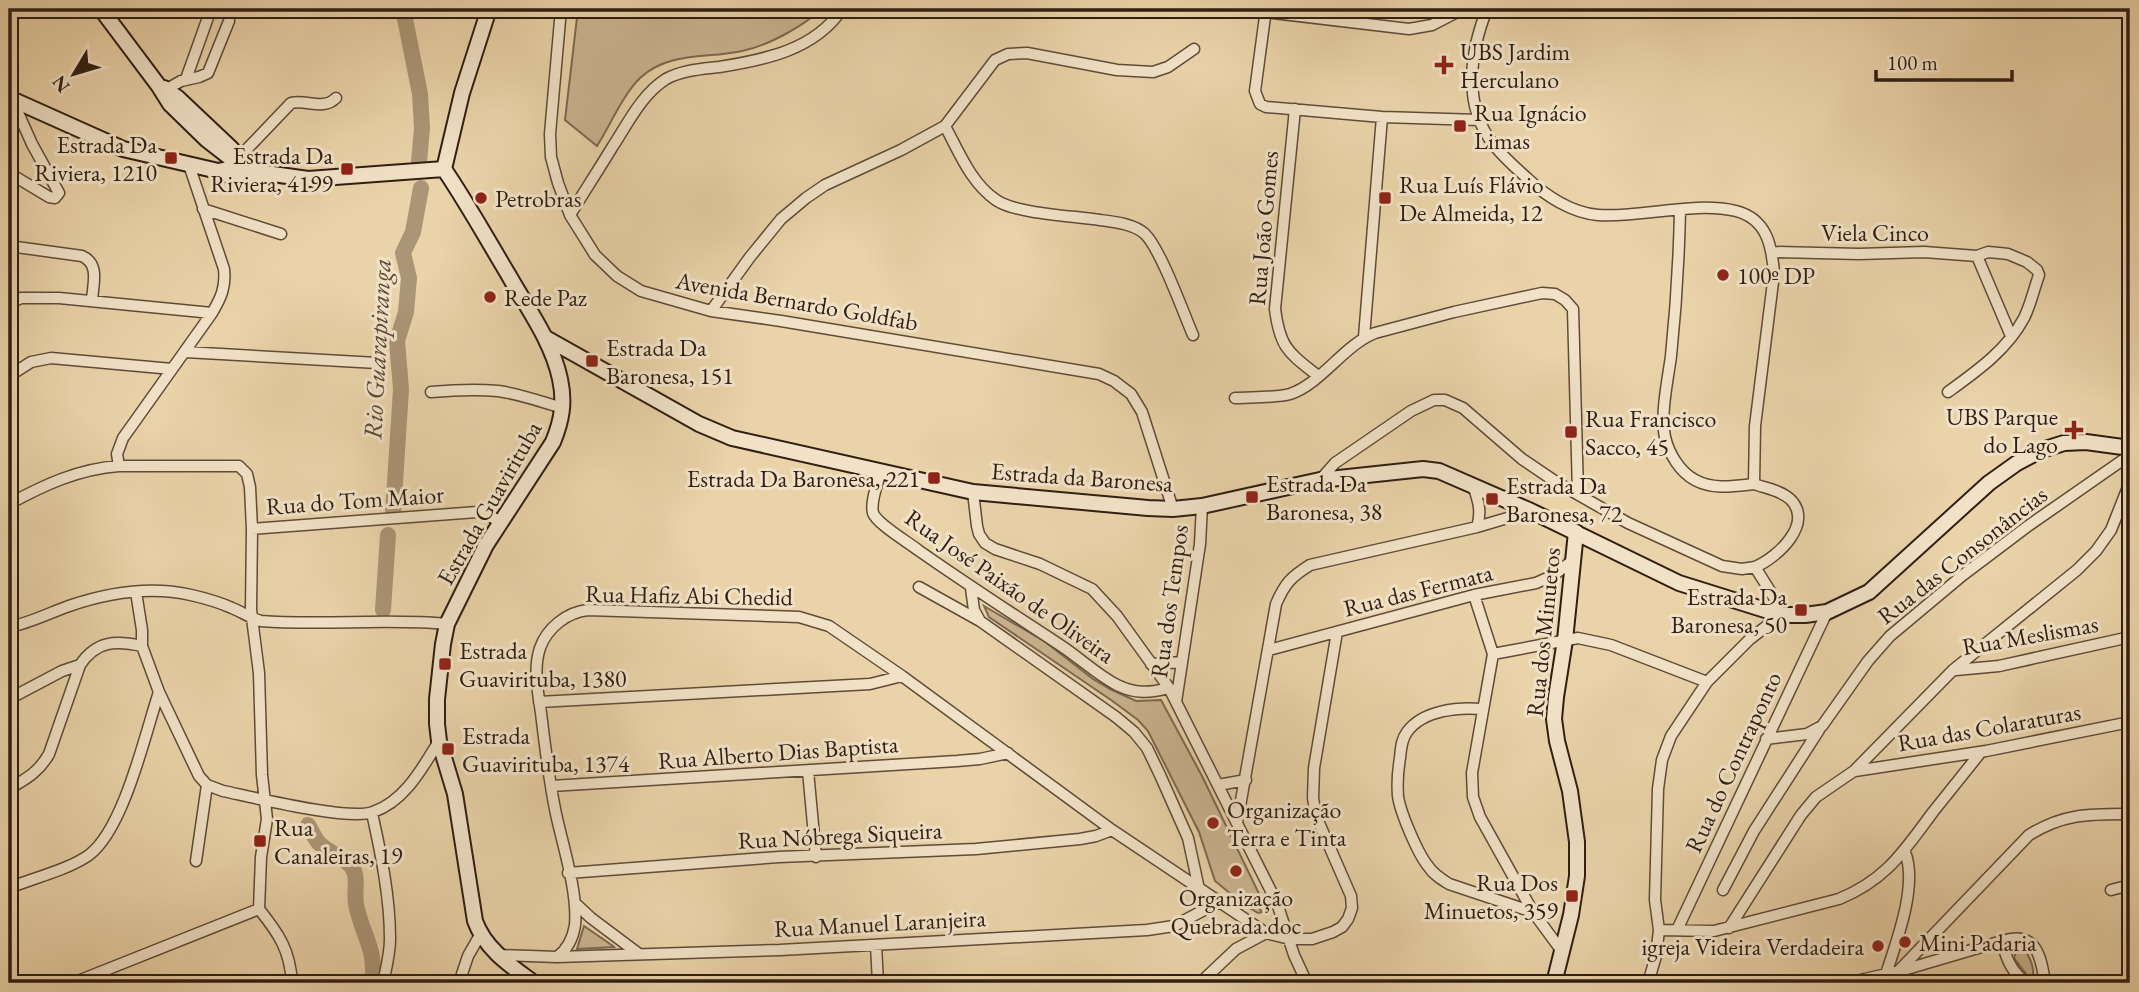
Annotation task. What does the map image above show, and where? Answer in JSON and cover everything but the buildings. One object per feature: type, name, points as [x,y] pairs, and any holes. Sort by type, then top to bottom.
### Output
[{"type":"main road","points":[[101,9],[162,87],[238,156],[278,176]]},
{"type":"main road","points":[[218,171],[226,176],[246,180],[278,176],[335,178],[444,169],[462,93],[489,9]]},
{"type":"main road","points":[[10,99],[123,149],[195,167],[218,171],[228,169],[238,156]]},
{"type":"main road","points":[[195,167],[238,156]]},
{"type":"main road","name":"Estrada Guavirituba","points":[[444,169],[546,338],[560,379],[563,408],[553,442],[486,545],[447,624],[437,699],[439,741],[455,794],[475,921],[480,935],[491,949],[534,983]]},
{"type":"main road","name":"Estrada da Baronesa","points":[[546,338],[714,432],[732,439],[973,492],[1173,509],[1202,506],[1320,480],[1423,469],[1439,471],[1531,511],[1679,583],[1781,615],[1827,612],[1869,592],[1967,502],[2017,463],[2042,450],[2064,443],[2085,442],[2130,449]]},
{"type":"main road","name":"Rua dos Minuetos","points":[[1554,983],[1571,915],[1577,876],[1577,842],[1570,791],[1554,719],[1576,532]]},
{"type":"street","points":[[186,79],[211,9]]},
{"type":"street","name":"Avenida Bernardo Goldfab","points":[[561,9],[550,134],[551,157],[570,215],[595,255],[617,276],[641,291],[711,311],[1099,374],[1131,394],[1142,412],[1173,509]]},
{"type":"street","points":[[570,215],[634,114],[647,96],[667,79],[687,71],[740,64],[786,52],[809,41],[826,28],[842,9]]},
{"type":"street","points":[[1463,9],[1432,25],[1409,29],[1266,10],[1255,91],[1259,104],[1266,107],[1382,117],[1479,120]]},
{"type":"street","points":[[1487,9],[1472,64],[1472,90],[1479,120],[1493,144],[1540,190],[1565,205],[1595,215],[1702,208],[1737,212],[1756,222],[1768,238],[1773,252],[1774,274],[1755,426],[1754,484]]},
{"type":"street","points":[[162,87],[208,73],[229,21]]},
{"type":"street","points":[[711,311],[781,219],[825,185],[945,127],[995,60],[1008,54],[1027,53],[1116,70],[1153,72],[1168,66],[1194,48]]},
{"type":"street","points":[[238,156],[291,103],[299,101],[325,105],[336,98]]},
{"type":"street","points":[[9,173],[49,197],[55,198],[59,193],[10,99]]},
{"type":"street","name":"Rua João Gomes","points":[[1295,109],[1275,309],[1278,331],[1285,347],[1318,376]]},
{"type":"street","points":[[1364,337],[1382,117]]},
{"type":"street","points":[[945,127],[966,166],[981,187],[998,202],[1020,209],[1116,222],[1145,234],[1155,249],[1193,335]]},
{"type":"street","points":[[119,466],[117,454],[123,438],[212,313],[225,285],[224,269],[203,209],[195,167]]},
{"type":"street","points":[[203,209],[281,234]]},
{"type":"street","points":[[1320,480],[1335,463],[1411,411],[1434,400],[1445,400],[1463,408],[1522,459],[1556,482],[1628,523],[1722,566],[1742,569],[1768,562],[1787,544],[1798,526],[1797,510],[1791,500],[1780,492],[1754,484],[1720,486],[1695,480],[1677,464],[1664,435],[1679,267],[1680,210]]},
{"type":"street","points":[[9,246],[82,256],[90,260],[94,266],[92,300]]},
{"type":"street","name":"Viela Cinco","points":[[1773,252],[1924,252],[1977,256],[1988,252],[2008,254],[2027,262],[2037,270],[2037,281],[2022,322],[2011,336]]},
{"type":"street","points":[[1948,392],[1995,355],[2011,336],[1977,256]]},
{"type":"street","points":[[1235,398],[1289,394],[1318,376],[1364,337],[1454,312],[1531,295],[1555,294],[1573,309],[1578,493]]},
{"type":"street","points":[[9,304],[21,298],[36,297],[212,313]]},
{"type":"street","points":[[185,352],[377,363]]},
{"type":"street","points":[[9,376],[31,362],[51,358],[172,369]]},
{"type":"street","points":[[431,391],[498,391],[563,408]]},
{"type":"street","name":"Rua das Consonâncias","points":[[1723,890],[1754,831],[1822,726],[1868,661],[1890,636],[2028,526],[2130,455]]},
{"type":"street","points":[[9,504],[38,488],[75,473],[99,467],[239,466],[247,474],[252,529],[252,619],[259,673],[262,775],[267,819],[261,857],[259,909],[277,932],[286,950],[292,983]]},
{"type":"street","name":"Rua José Paixão de Oliveira","points":[[881,471],[873,503],[873,513],[877,519],[971,588],[1118,686],[1136,692],[1151,693],[1169,688]]},
{"type":"street","points":[[1954,670],[2077,570],[2096,551],[2111,530],[2130,482]]},
{"type":"street","points":[[1473,485],[1481,515],[1477,527]]},
{"type":"street","points":[[973,492],[977,526],[985,543],[995,550],[1040,564],[1092,589],[1117,617],[1169,688],[1277,903],[1307,983]]},
{"type":"street","name":"Rua dos Tempos","points":[[1176,702],[1200,544],[1202,506]]},
{"type":"street","points":[[1237,824],[1276,604],[1283,587],[1293,576],[1310,565],[1477,527],[1531,511]]},
{"type":"street","points":[[2120,511],[2130,518]]},
{"type":"street","name":"Rua do Tom Maior","points":[[252,529],[477,512],[501,522]]},
{"type":"street","name":"Rua das Fermata","points":[[1269,650],[1474,595],[1536,583],[1554,575],[1572,561]]},
{"type":"street","points":[[1648,983],[1656,956],[1659,930],[1655,900],[1658,789],[1662,760],[1671,736],[1707,682],[1750,639],[1781,615],[1771,592],[1755,567]]},
{"type":"street","points":[[919,587],[980,621],[1134,732],[1152,757],[1188,838],[1199,889]]},
{"type":"street","points":[[971,588],[974,610],[980,621]]},
{"type":"street","points":[[9,627],[93,598],[166,591],[190,594],[228,606],[252,619],[269,622],[411,621],[447,624]]},
{"type":"street","points":[[136,592],[142,646],[159,692],[199,776],[207,785],[266,800],[351,814],[372,813],[393,800],[413,782],[439,741]]},
{"type":"street","points":[[1474,595],[1493,654],[1472,773],[1473,797],[1480,817],[1533,912],[1561,950]]},
{"type":"street","name":"Rua Hafiz Abi Chedid","points":[[557,957],[568,947],[572,937],[575,927],[575,903],[551,786],[536,663],[540,648],[558,623],[578,611],[588,610],[799,617],[829,626],[902,676],[1112,830],[1266,933],[1290,939]]},
{"type":"street","name":"Rua do Contraponto","points":[[1677,930],[1827,612]]},
{"type":"street","points":[[1290,939],[1312,939],[1333,932],[1342,927],[1352,908],[1351,897],[1315,816],[1313,798],[1314,768],[1336,632]]},
{"type":"street","name":"Rua Meslismas","points":[[1854,771],[1954,670],[1999,666],[2130,637]]},
{"type":"street","points":[[1493,654],[1578,638],[1611,645],[1707,682]]},
{"type":"street","points":[[9,789],[41,768],[49,754],[80,665],[95,648],[104,643],[116,642],[142,646]]},
{"type":"street","points":[[1151,664],[1182,662]]},
{"type":"street","points":[[9,699],[62,671],[80,665]]},
{"type":"street","points":[[539,702],[870,684],[902,676]]},
{"type":"street","points":[[9,888],[81,860],[103,841],[118,814],[159,692]]},
{"type":"street","points":[[1482,709],[1461,708],[1423,718],[1414,725],[1402,742],[1398,798],[1428,867],[1449,884],[1533,912]]},
{"type":"street","name":"Rua das Colaraturas","points":[[1854,771],[1981,752],[2130,722]]},
{"type":"street","points":[[1766,739],[1807,734],[1822,726]]},
{"type":"street","points":[[1659,930],[1696,932],[1729,928],[1853,893],[1873,880],[1905,852],[1981,752]]},
{"type":"street","name":"Rua Alberto Dias Baptista","points":[[551,786],[968,760],[1007,753]]},
{"type":"street","points":[[808,771],[816,857]]},
{"type":"street","points":[[1729,928],[1801,815],[1816,797],[1854,771]]},
{"type":"street","points":[[1218,785],[1246,780]]},
{"type":"street","points":[[196,861],[207,785]]},
{"type":"street","points":[[372,813],[390,925],[383,983]]},
{"type":"street","points":[[1900,971],[2029,835],[2060,821],[2085,814],[2130,814]]},
{"type":"street","name":"Rua Nóbrega Siqueira","points":[[568,873],[712,862],[976,849],[1080,839],[1112,830]]},
{"type":"street","points":[[1887,978],[1901,926],[1909,881],[1909,862],[1905,852]]},
{"type":"street","points":[[2111,890],[2130,885]]},
{"type":"street","name":"Rua Manuel Laranjeira","points":[[498,954],[557,957],[639,954],[876,945],[1147,930],[1174,926],[1219,902]]},
{"type":"street","points":[[575,903],[639,954]]},
{"type":"street","points":[[73,983],[259,909]]},
{"type":"street","points":[[1200,983],[1236,948],[1266,933]]},
{"type":"street","points":[[459,983],[468,956],[480,935]]},
{"type":"street","points":[[1847,983],[1887,978],[1900,971],[2013,937],[2023,937],[2030,941],[2040,962],[2045,983]]},
{"type":"street","points":[[2002,941],[2012,979],[2027,983]]},
{"type":"street","points":[[876,945],[878,983]]},
{"type":"street","name":"Rua Manuel Laranjeira","points":[[512,966],[519,961],[537,957]]},
{"type":"street","points":[[1440,983],[1476,983]]},
{"type":"shaded area","points":[[578,9],[822,9],[795,28],[763,45],[729,53],[689,57],[651,69],[628,93],[597,146],[565,120]]},
{"type":"shaded area","points":[[984,606],[1044,641],[1110,689],[1136,701],[1161,700],[1202,776],[1265,906],[1260,909],[1262,912],[1258,913],[1243,904],[1215,881],[1199,832],[1148,731],[1111,700],[989,617]]},
{"type":"shaded area","points":[[584,926],[613,946],[614,947],[577,949]]},
{"type":"shaded area","points":[[2016,952],[2026,952],[2033,967],[2033,983],[2014,958]]},
{"type":"waterway","name":"Rio Guarapiranga","points":[[403,9],[420,94],[422,128],[419,162]]},
{"type":"waterway","name":"Rio Guarapiranga","points":[[393,514],[401,389],[397,341],[406,312],[409,278],[403,253],[413,232],[421,188]]},
{"type":"waterway","name":"Rio Guarapiranga","points":[[383,610],[388,535]]},
{"type":"waterway","name":"Rio Guarapiranga","points":[[308,825],[318,842],[347,862],[354,871],[356,904],[371,951],[372,983]]},
{"type":"place","name":"UBS Jardim Herculano","points":[[1444,65]]},
{"type":"place","name":"Rua Ignácio Limas","points":[[1460,126]]},
{"type":"place","name":"Estrada Da Riviera, 1210","points":[[171,158]]},
{"type":"place","name":"Estrada Da Riviera, 4199","points":[[347,169]]},
{"type":"place","name":"Petrobras","points":[[481,198]]},
{"type":"place","name":"Rua Luís Flávio De Almeida, 12","points":[[1385,198]]},
{"type":"place","name":"100º DP","points":[[1723,275]]},
{"type":"place","name":"Rede Paz","points":[[490,297]]},
{"type":"place","name":"Estrada Da Baronesa, 151","points":[[592,361]]},
{"type":"place","name":"UBS Parque do Lago","points":[[2074,430]]},
{"type":"place","name":"Rua Francisco Sacco, 45","points":[[1571,432]]},
{"type":"place","name":"Estrada Da Baronesa, 221","points":[[934,478]]},
{"type":"place","name":"Estrada Da Baronesa, 38","points":[[1252,497]]},
{"type":"place","name":"Estrada Da Baronesa, 72","points":[[1492,499]]},
{"type":"place","name":"Estrada Da Baronesa, 50","points":[[1801,610]]},
{"type":"place","name":"Estrada Guavirituba, 1380","points":[[445,664]]},
{"type":"place","name":"Estrada Guavirituba, 1374","points":[[448,749]]},
{"type":"place","name":"Organização Terra e Tinta","points":[[1213,823]]},
{"type":"place","name":"Rua Canaleiras, 19","points":[[260,841]]},
{"type":"place","name":"Organização Quebrada.doc","points":[[1236,871]]},
{"type":"place","name":"Rua Dos Minuetos, 359","points":[[1572,896]]},
{"type":"place","name":"Mini Padaria","points":[[1905,942]]},
{"type":"place","name":"igreja Videira Verdadeira","points":[[1878,946]]}]
